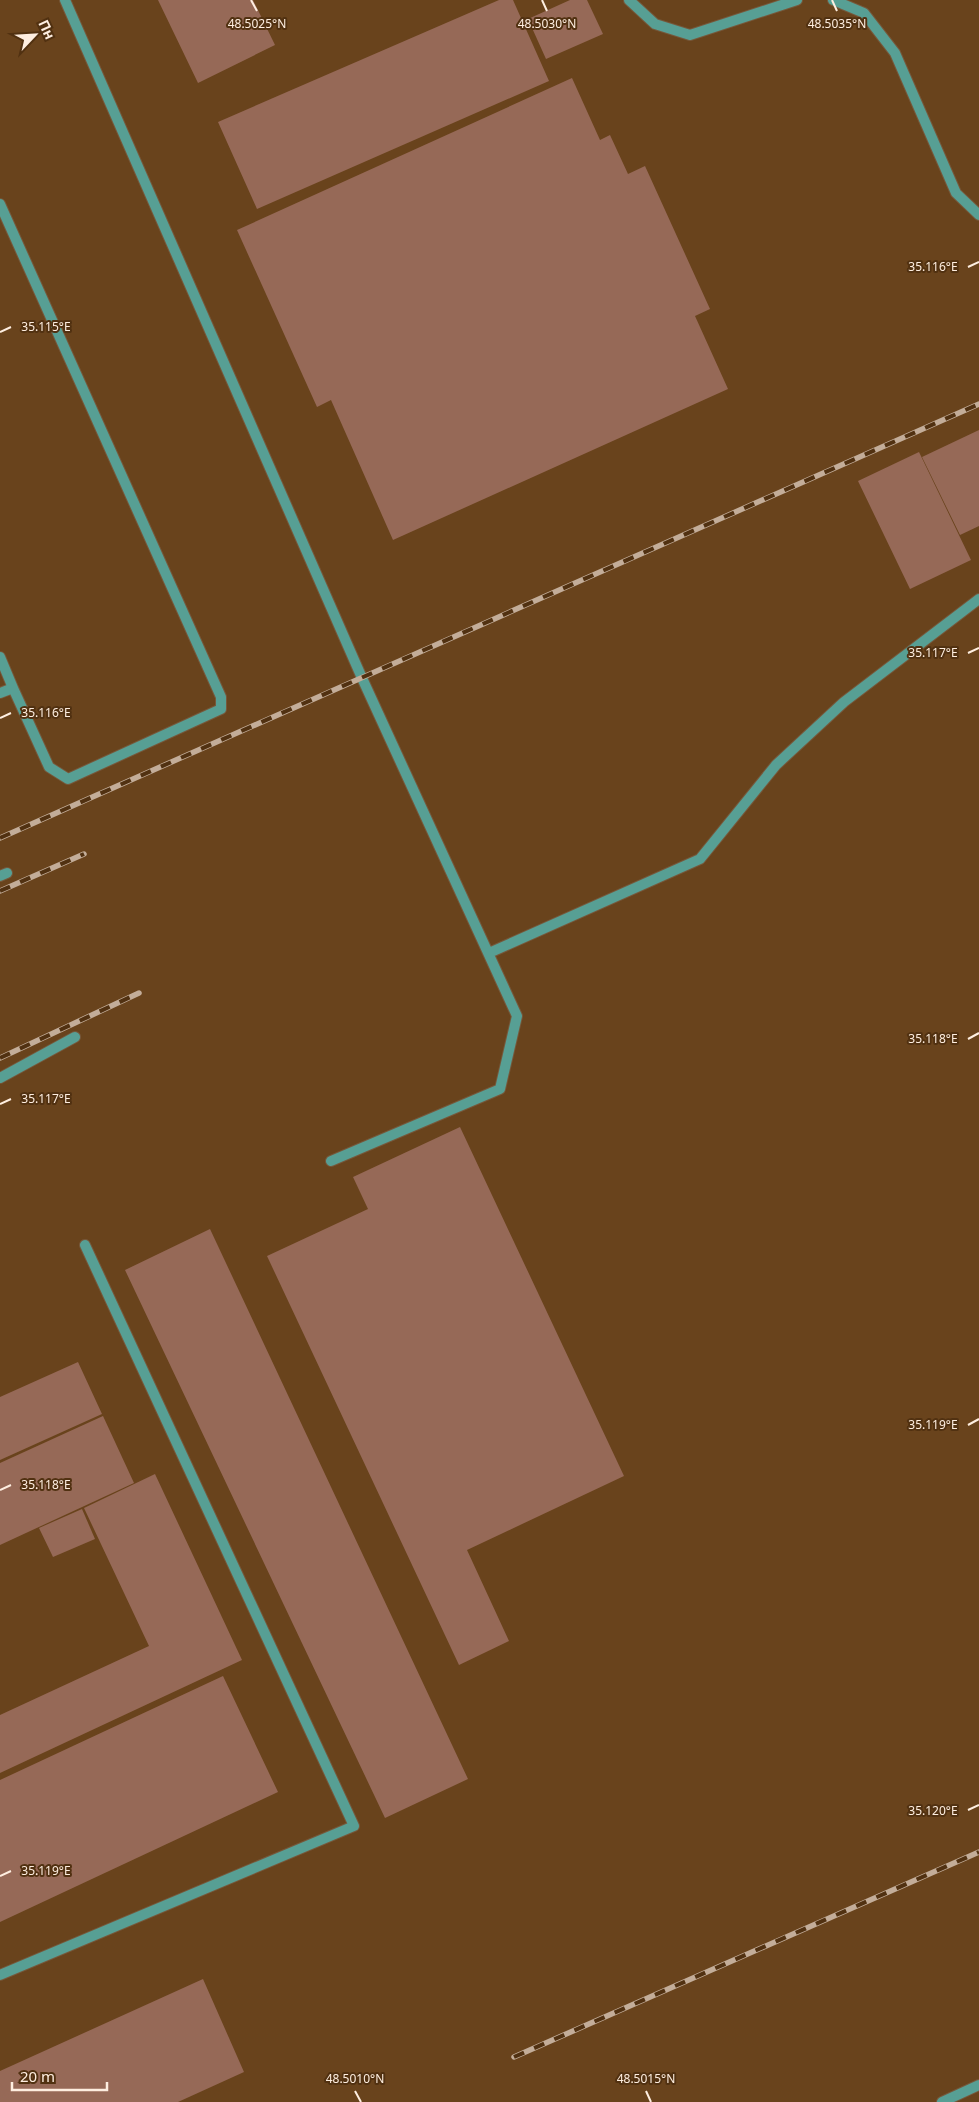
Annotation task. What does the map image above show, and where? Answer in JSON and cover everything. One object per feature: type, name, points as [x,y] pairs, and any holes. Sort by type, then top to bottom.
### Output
[{"type":"lane","points":[[65,0],[362,678],[517,1016],[500,1089],[331,1161]]},
{"type":"lane","points":[[629,0],[655,24],[690,35],[797,0]]},
{"type":"lane","points":[[834,0],[864,13],[895,53],[956,193],[979,215]]},
{"type":"lane","points":[[0,204],[221,697],[222,709],[68,779],[49,767],[0,657]]},
{"type":"lane","points":[[489,953],[700,858],[776,765],[844,702],[979,599]]},
{"type":"lane","points":[[0,693],[13,688]]},
{"type":"lane","points":[[0,1078],[75,1037]]},
{"type":"lane","points":[[0,1975],[354,1826],[85,1245]]},
{"type":"lane","points":[[942,2102],[979,2085]]},
{"type":"shaded area","points":[[0,0],[979,0],[979,2102],[0,2102]]},
{"type":"building","points":[[158,0],[253,0],[275,45],[198,83]]},
{"type":"building","points":[[499,0],[513,0],[549,81],[257,209],[218,122]]},
{"type":"building","points":[[570,0],[587,0],[603,34],[546,59],[528,19]]},
{"type":"building","points":[[572,78],[600,140],[610,135],[628,174],[645,166],[710,309],[695,316],[728,389],[393,540],[331,400],[317,407],[237,230]]},
{"type":"building","points":[[979,430],[979,526],[960,535],[922,457]]},
{"type":"building","points":[[919,452],[971,560],[910,589],[858,481]]},
{"type":"building","points":[[460,1127],[624,1476],[467,1550],[509,1641],[459,1665],[267,1256],[368,1209],[353,1177]]},
{"type":"building","points":[[210,1229],[468,1779],[385,1818],[125,1270]]},
{"type":"building","points":[[78,1362],[102,1414],[0,1460],[0,1397]]},
{"type":"building","points":[[103,1416],[134,1483],[0,1545],[0,1463]]},
{"type":"building","points":[[155,1474],[242,1660],[0,1773],[0,1715],[149,1646],[84,1508]]},
{"type":"building","points":[[82,1509],[95,1539],[53,1557],[39,1528]]},
{"type":"building","points":[[223,1676],[278,1792],[0,1922],[0,1780]]},
{"type":"building","points":[[203,1979],[244,2072],[178,2102],[0,2102],[0,2071]]},
{"type":"railway","points":[[0,838],[979,404]]},
{"type":"railway","points":[[0,891],[84,854]]},
{"type":"railway","points":[[0,1058],[139,993]]},
{"type":"railway","points":[[514,2057],[979,1852]]}]
